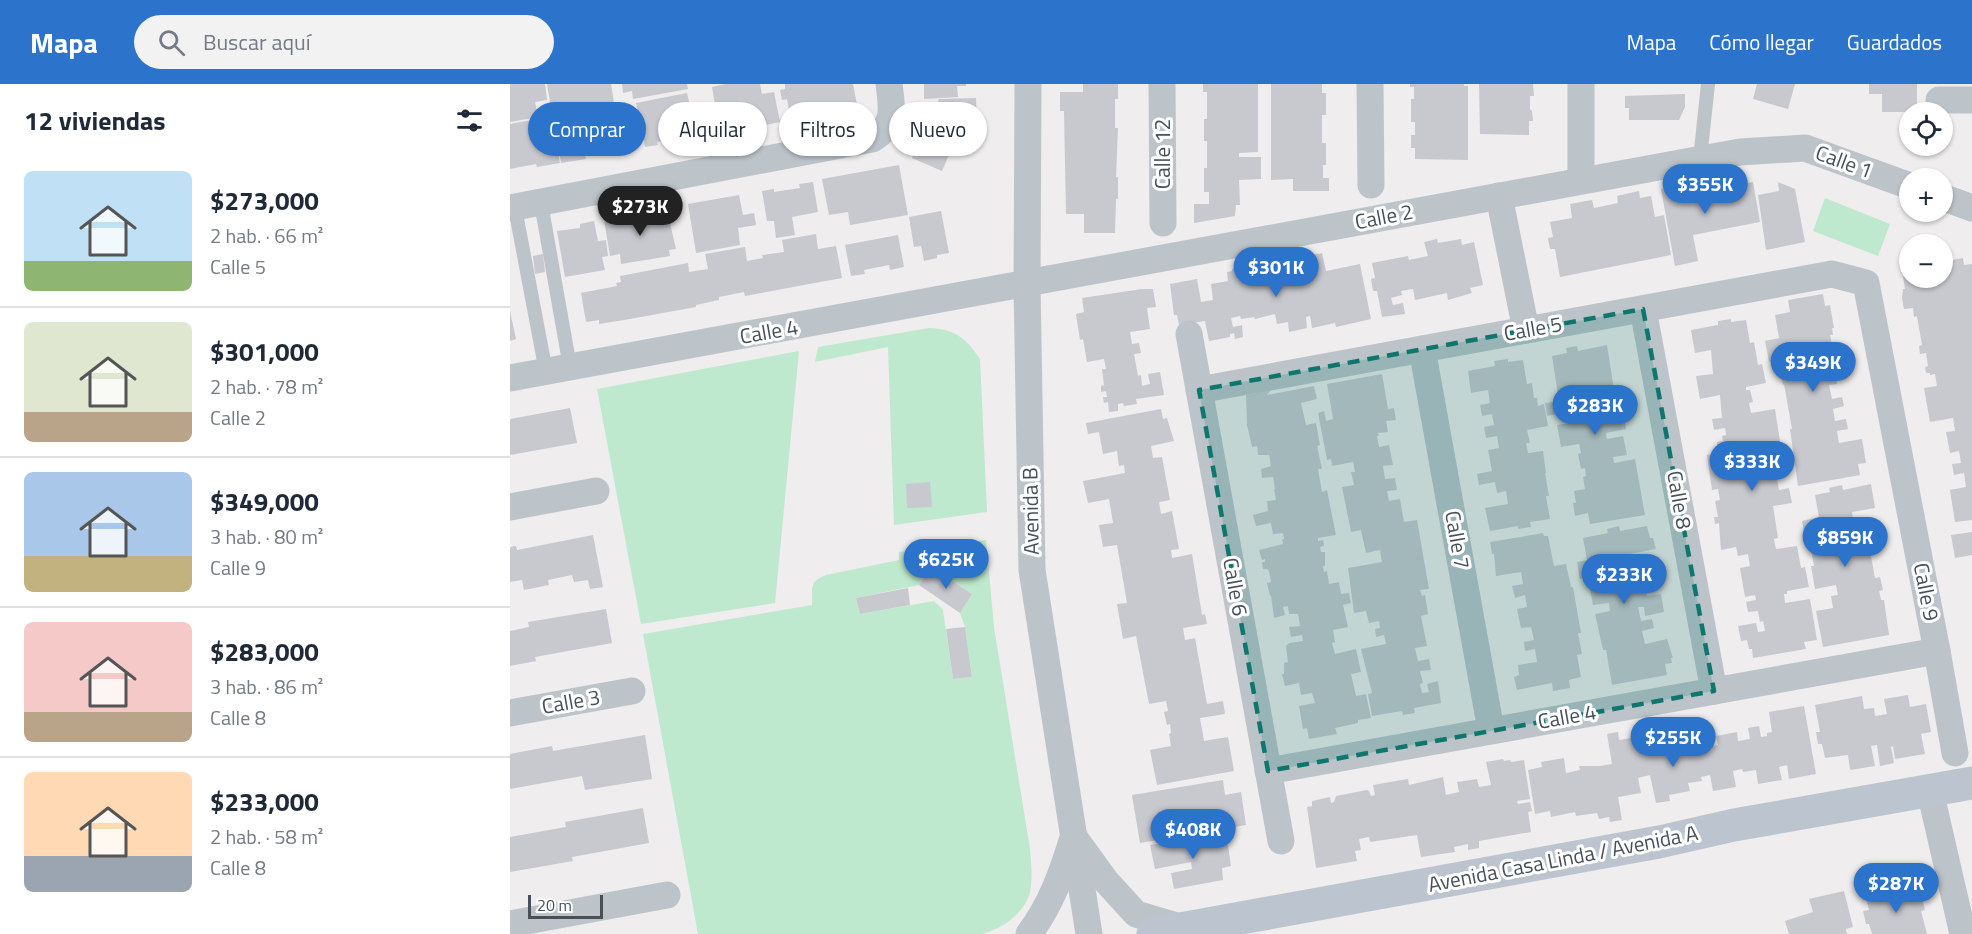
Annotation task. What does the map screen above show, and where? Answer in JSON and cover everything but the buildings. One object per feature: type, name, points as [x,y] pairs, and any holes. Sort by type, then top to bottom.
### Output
[{"type":"street","points":[[522,206],[872,139],[884,131],[890,121],[889,84]]},
{"type":"street","name":"Avenida B","points":[[1028,84],[1027,284],[1032,570],[1089,934]]},
{"type":"street","name":"Calle 12","points":[[1162,84],[1163,223]]},
{"type":"street","points":[[1370,84],[1371,184]]},
{"type":"street","points":[[1581,84],[1581,180]]},
{"type":"street","points":[[1939,100],[1972,100]]},
{"type":"street","name":"Calle 1","points":[[1740,152],[1805,148],[1899,182]]},
{"type":"street","name":"Calle 2","points":[[1027,284],[1740,152]]},
{"type":"street","points":[[1499,196],[1526,330]]},
{"type":"street","points":[[1953,201],[1972,208]]},
{"type":"street","name":"Calle 5","points":[[1199,390],[1832,274],[1866,283]]},
{"type":"street","name":"Calle 9","points":[[1866,283],[1955,753]]},
{"type":"street","name":"Calle 4","points":[[510,378],[1027,284]]},
{"type":"street","name":"Calle 8","points":[[1643,309],[1714,691]]},
{"type":"street","name":"Calle 6","points":[[1189,334],[1281,841]]},
{"type":"street","name":"Calle 7","points":[[1422,349],[1491,730]]},
{"type":"street","points":[[510,507],[596,491]]},
{"type":"street","name":"Calle 4","points":[[1268,771],[1937,651]]},
{"type":"street","name":"Calle 3","points":[[510,713],[632,691]]},
{"type":"street","name":"Avenida Casa Linda / Avenida A","points":[[1169,931],[1659,842],[1734,825],[1972,783]]},
{"type":"street","points":[[1930,791],[1963,934]]},
{"type":"street","points":[[1073,837],[1105,880],[1136,914],[1169,931]]},
{"type":"street","points":[[1029,934],[1043,915],[1058,885],[1073,837]]},
{"type":"street","points":[[510,924],[667,895]]},
{"type":"lane","points":[[1700,159],[1708,84]]},
{"type":"lane","points":[[522,206],[558,370]]},
{"type":"lane","points":[[522,206],[558,370]]},
{"type":"highlighted area","points":[[1643,309],[1714,691],[1268,771],[1199,390]]},
{"type":"green space","points":[[1825,198],[1890,224],[1878,256],[1813,231]]},
{"type":"green space","points":[[929,328],[946,330],[959,336],[970,345],[980,359],[987,512],[894,525],[888,347],[815,362],[818,347]]},
{"type":"green space","points":[[799,351],[775,603],[641,624],[597,389]]},
{"type":"green space","points":[[986,540],[994,627],[1030,849],[1032,870],[1027,900],[1011,919],[982,934],[698,934],[643,634],[812,605],[813,586],[816,580],[826,575],[899,560],[899,552]],"holes":[[[931,567],[972,594],[960,613],[965,627],[972,677],[953,679],[943,610],[934,601],[860,614],[856,598],[919,585]]]}]
